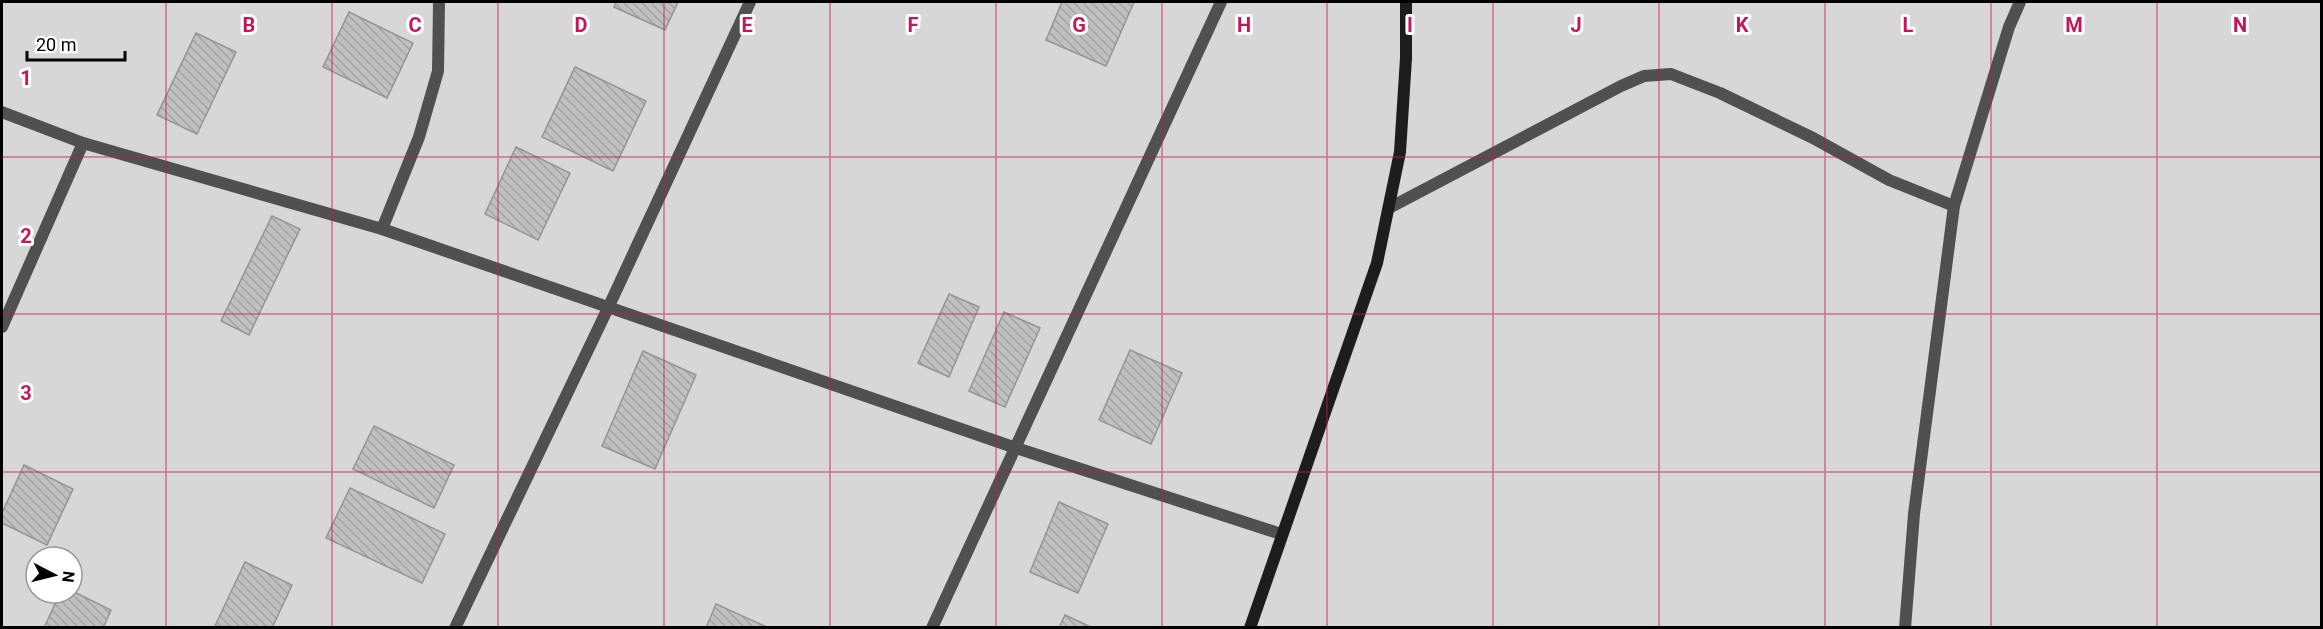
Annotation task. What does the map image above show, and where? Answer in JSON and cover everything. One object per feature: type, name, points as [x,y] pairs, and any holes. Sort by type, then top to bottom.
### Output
[{"type":"street","points":[[382,229],[419,137],[438,71],[439,2]]},
{"type":"street","points":[[455,627],[609,306],[750,2]]},
{"type":"street","points":[[932,627],[1221,2]]},
{"type":"street","points":[[1250,627],[1377,263],[1400,152],[1406,58],[1406,2]]},
{"type":"street","points":[[1905,627],[1914,514],[1954,206],[2009,27],[2020,2]]},
{"type":"street","points":[[1389,208],[1621,86],[1644,76],[1671,74],[1720,93],[1813,138],[1889,180],[1954,206]]},
{"type":"street","points":[[2,112],[83,144],[382,229],[1016,447],[1281,534]]},
{"type":"street","points":[[2,327],[83,144]]},
{"type":"shaded area","points":[[2,2],[2321,2],[2321,627],[2,627]]},
{"type":"building","points":[[616,2],[678,2],[665,30],[614,7]]},
{"type":"building","points":[[1062,2],[1134,2],[1106,66],[1046,40]]},
{"type":"building","points":[[349,12],[413,43],[387,98],[323,67]]},
{"type":"building","points":[[196,33],[236,52],[197,134],[157,115]]},
{"type":"building","points":[[575,67],[646,101],[613,171],[542,137]]},
{"type":"building","points":[[516,147],[570,173],[538,240],[485,214]]},
{"type":"building","points":[[272,216],[300,229],[249,335],[221,321]]},
{"type":"building","points":[[949,294],[979,307],[949,377],[918,363]]},
{"type":"building","points":[[1004,312],[1040,328],[1005,407],[969,391]]},
{"type":"building","points":[[1130,350],[1182,373],[1151,444],[1099,420]]},
{"type":"building","points":[[643,351],[696,375],[655,469],[602,446]]},
{"type":"building","points":[[374,426],[454,465],[434,508],[353,469]]},
{"type":"building","points":[[24,465],[73,489],[47,545],[2,523],[2,513]]},
{"type":"building","points":[[350,488],[445,534],[422,583],[326,538]]},
{"type":"building","points":[[1059,502],[1108,524],[1078,593],[1030,572]]},
{"type":"building","points":[[245,562],[292,585],[272,628],[215,626]]},
{"type":"building","points":[[84,597],[111,610],[103,628],[44,628],[55,605],[84,605]]},
{"type":"building","points":[[716,604],[769,628],[706,628]]},
{"type":"building","points":[[1065,615],[1093,628],[1059,628]]}]
